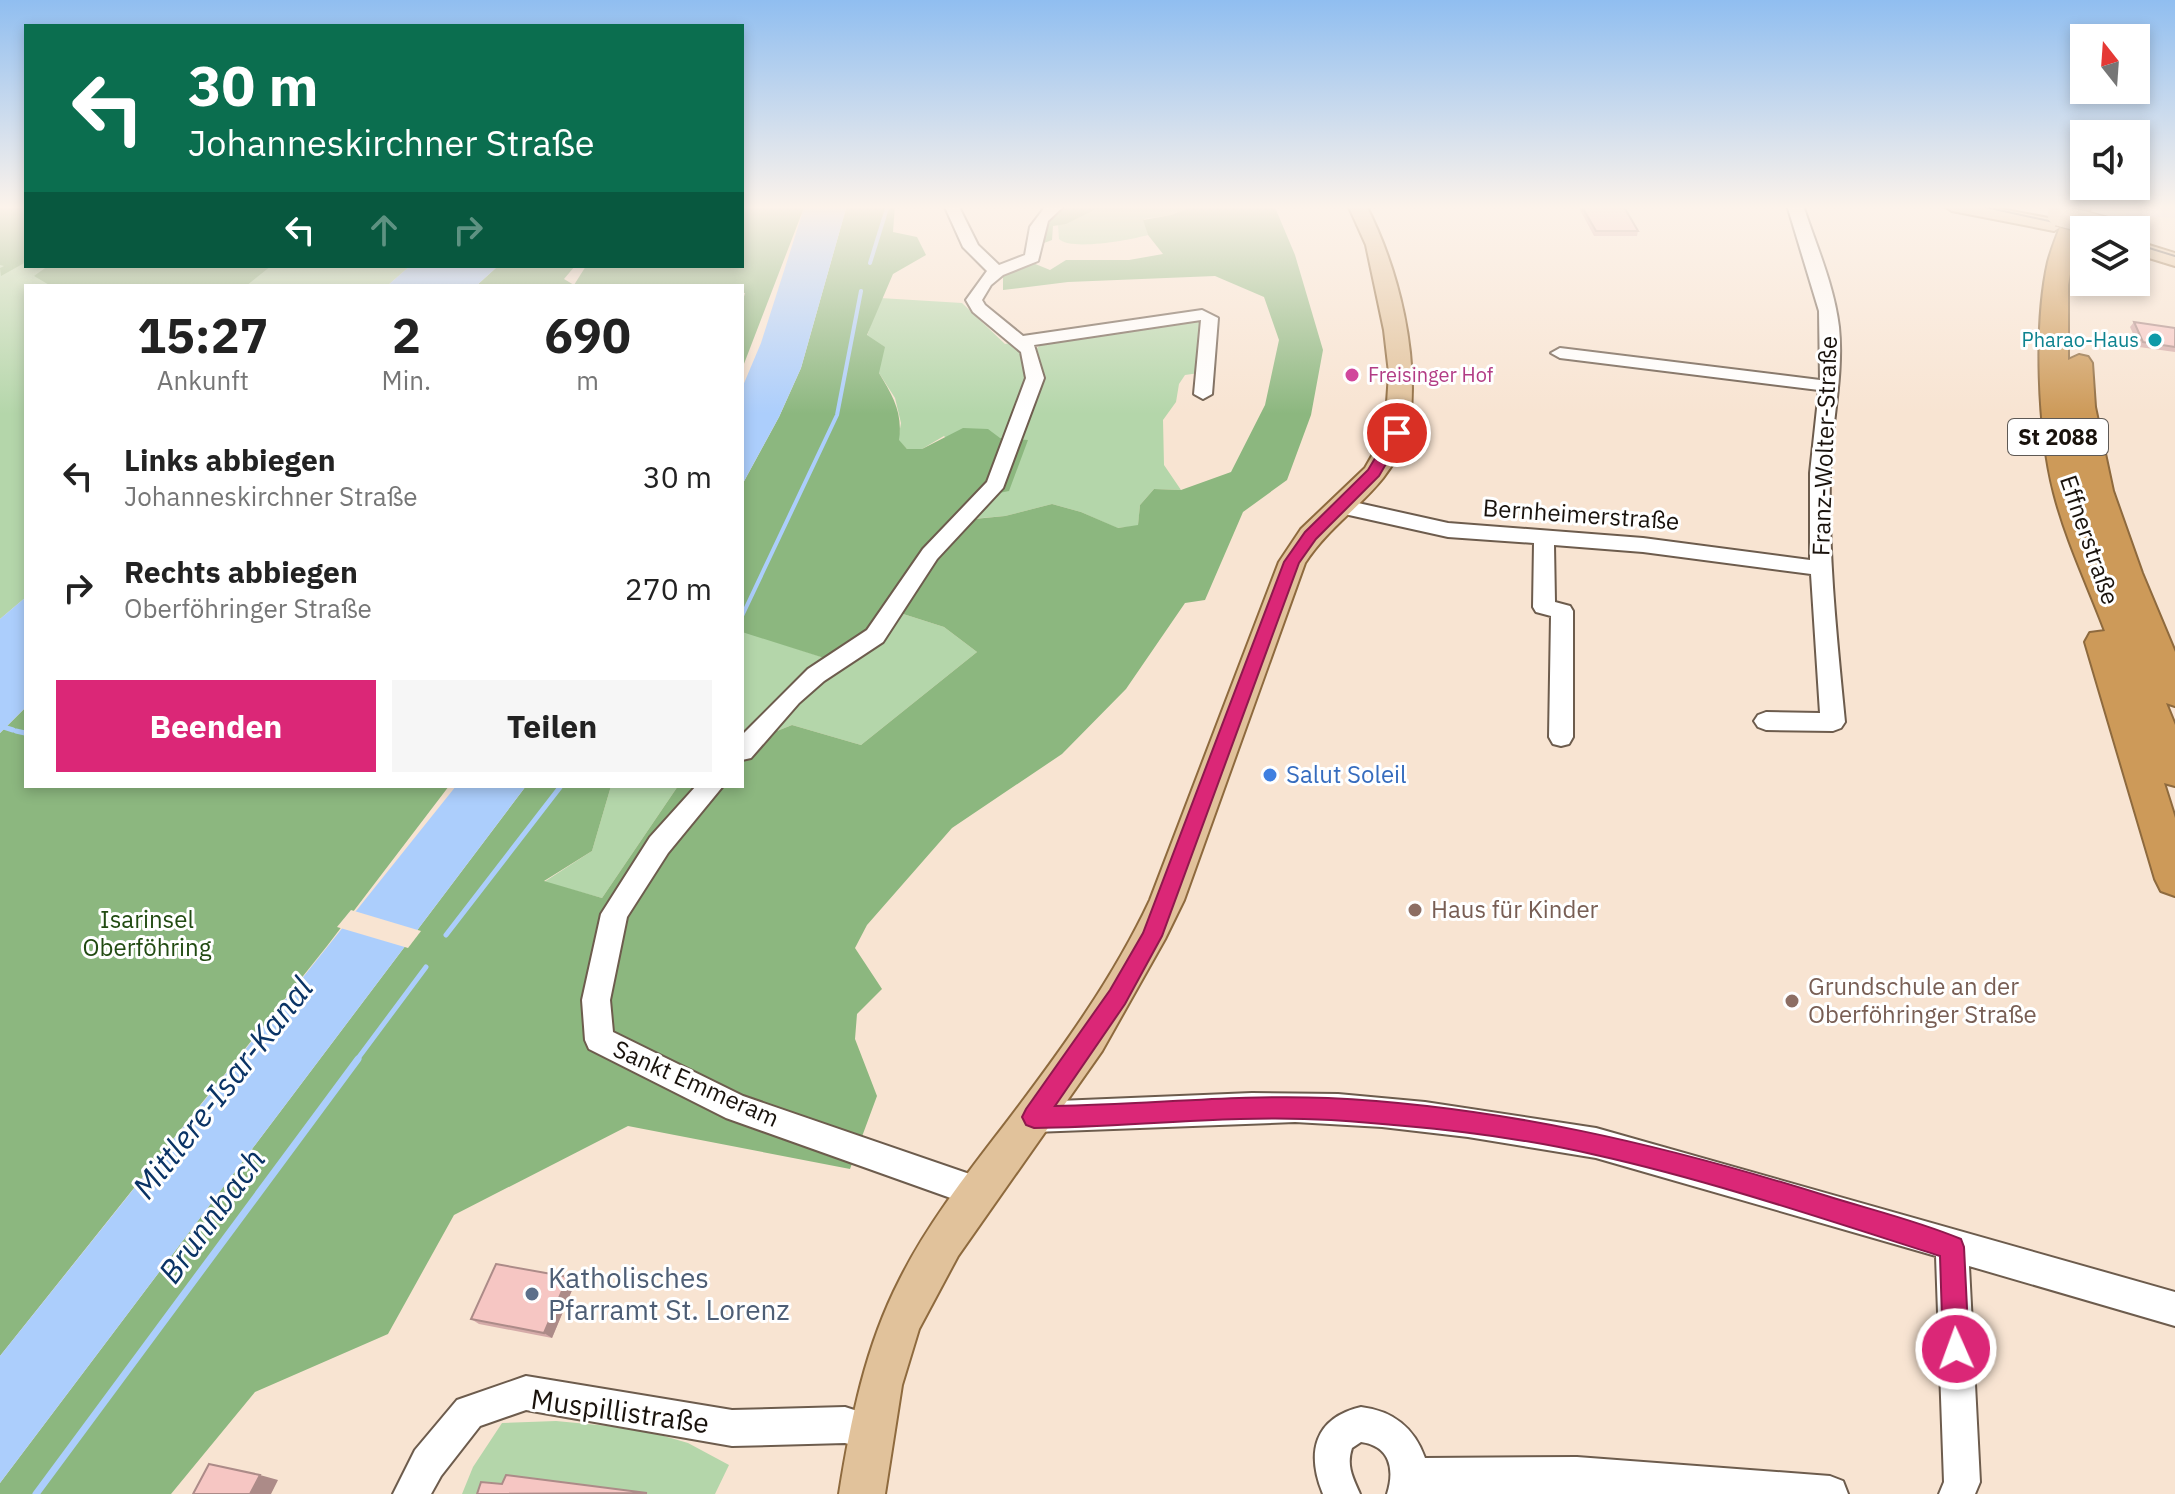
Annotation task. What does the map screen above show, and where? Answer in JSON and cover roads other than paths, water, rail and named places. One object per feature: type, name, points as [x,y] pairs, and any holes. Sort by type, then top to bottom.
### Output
[{"type":"highway","name":"Effnerstraße","points":[[2058,275],[2054,388],[2058,438],[2069,494],[2175,772]]},
{"type":"highway","name":"Effnerstraße","points":[[2078,296],[2079,395],[2087,451],[2103,514],[2175,693]]},
{"type":"highway","points":[[2101,581],[2099,634],[2175,879]]},
{"type":"main road","points":[[862,1494],[882,1374],[901,1321],[929,1266],[976,1191],[1034,1117],[1117,997],[1152,936],[1292,562],[1310,535],[1374,473],[1397,433],[1400,373],[1395,330],[1383,275]]},
{"type":"street","points":[[744,749],[791,697],[816,675],[875,636],[930,554],[996,484],[1035,378],[1029,350],[979,308],[974,300],[984,280],[991,275]]},
{"type":"street","name":"Franz-Wolter-Straße","points":[[1766,721],[1833,722],[1820,568],[1820,469],[1832,349],[1825,297],[1818,275]]},
{"type":"street","points":[[1021,342],[1202,315],[1210,318],[1203,394]]},
{"type":"street","points":[[1560,353],[1829,386]]},
{"type":"street","name":"Bernheimerstraße","points":[[1340,506],[1448,530],[1675,548],[1820,568]]},
{"type":"street","points":[[1544,540],[1544,607],[1562,611],[1561,737]]},
{"type":"street","name":"Sankt Emmeram","points":[[709,788],[659,845],[614,914],[596,1000],[599,1040],[737,1108],[976,1191]]},
{"type":"street","points":[[1034,1117],[1111,1116],[1252,1107],[1331,1109],[1500,1126],[1596,1143],[2175,1309]]},
{"type":"street","points":[[1952,1247],[1962,1482],[1957,1494]]},
{"type":"street","name":"Muspillistraße","points":[[411,1494],[428,1463],[469,1412],[526,1393],[732,1428],[845,1425],[873,1432]]},
{"type":"street","points":[[1342,1494],[1333,1477],[1332,1448],[1346,1428],[1357,1423],[1381,1427],[1392,1434],[1407,1458],[1408,1485],[1577,1475],[1830,1494]]},
{"type":"water","points":[[400,275],[488,275],[478,284],[389,284]]},
{"type":"water","points":[[783,275],[827,275],[801,368],[744,481],[744,383],[761,343]]},
{"type":"water","points":[[24,599],[24,709],[0,733],[0,619]]},
{"type":"water","name":"Mittlere-Isar-Kanal","points":[[454,788],[524,788],[0,1483],[0,1356]]},
{"type":"waterway","name":"Brunnbach","points":[[744,612],[837,415],[861,291]]},
{"type":"waterway","points":[[0,726],[13,730]]},
{"type":"waterway","points":[[16,731],[24,733]]},
{"type":"waterway","name":"Brunnbach","points":[[446,935],[559,788]]},
{"type":"waterway","name":"Brunnbach","points":[[356,1061],[426,967]]},
{"type":"waterway","name":"Brunnbach","points":[[36,1494],[358,1059]]},
{"type":"place","name":"Pharao-Haus","points":[[2155,340]]},
{"type":"place","name":"Freisinger Hof","points":[[1352,375]]},
{"type":"place","name":"Salut Soleil","points":[[1270,775]]},
{"type":"place","name":"Haus für Kinder","points":[[1415,910]]},
{"type":"place","name":"Grundschule an der Oberföhringer Straße","points":[[1792,1001]]},
{"type":"place","name":"Katholisches Pfarramt St. Lorenz","points":[[532,1294]]},
{"type":"park label","name":"Isarinsel Oberföhring","points":[[147,934]]}]
